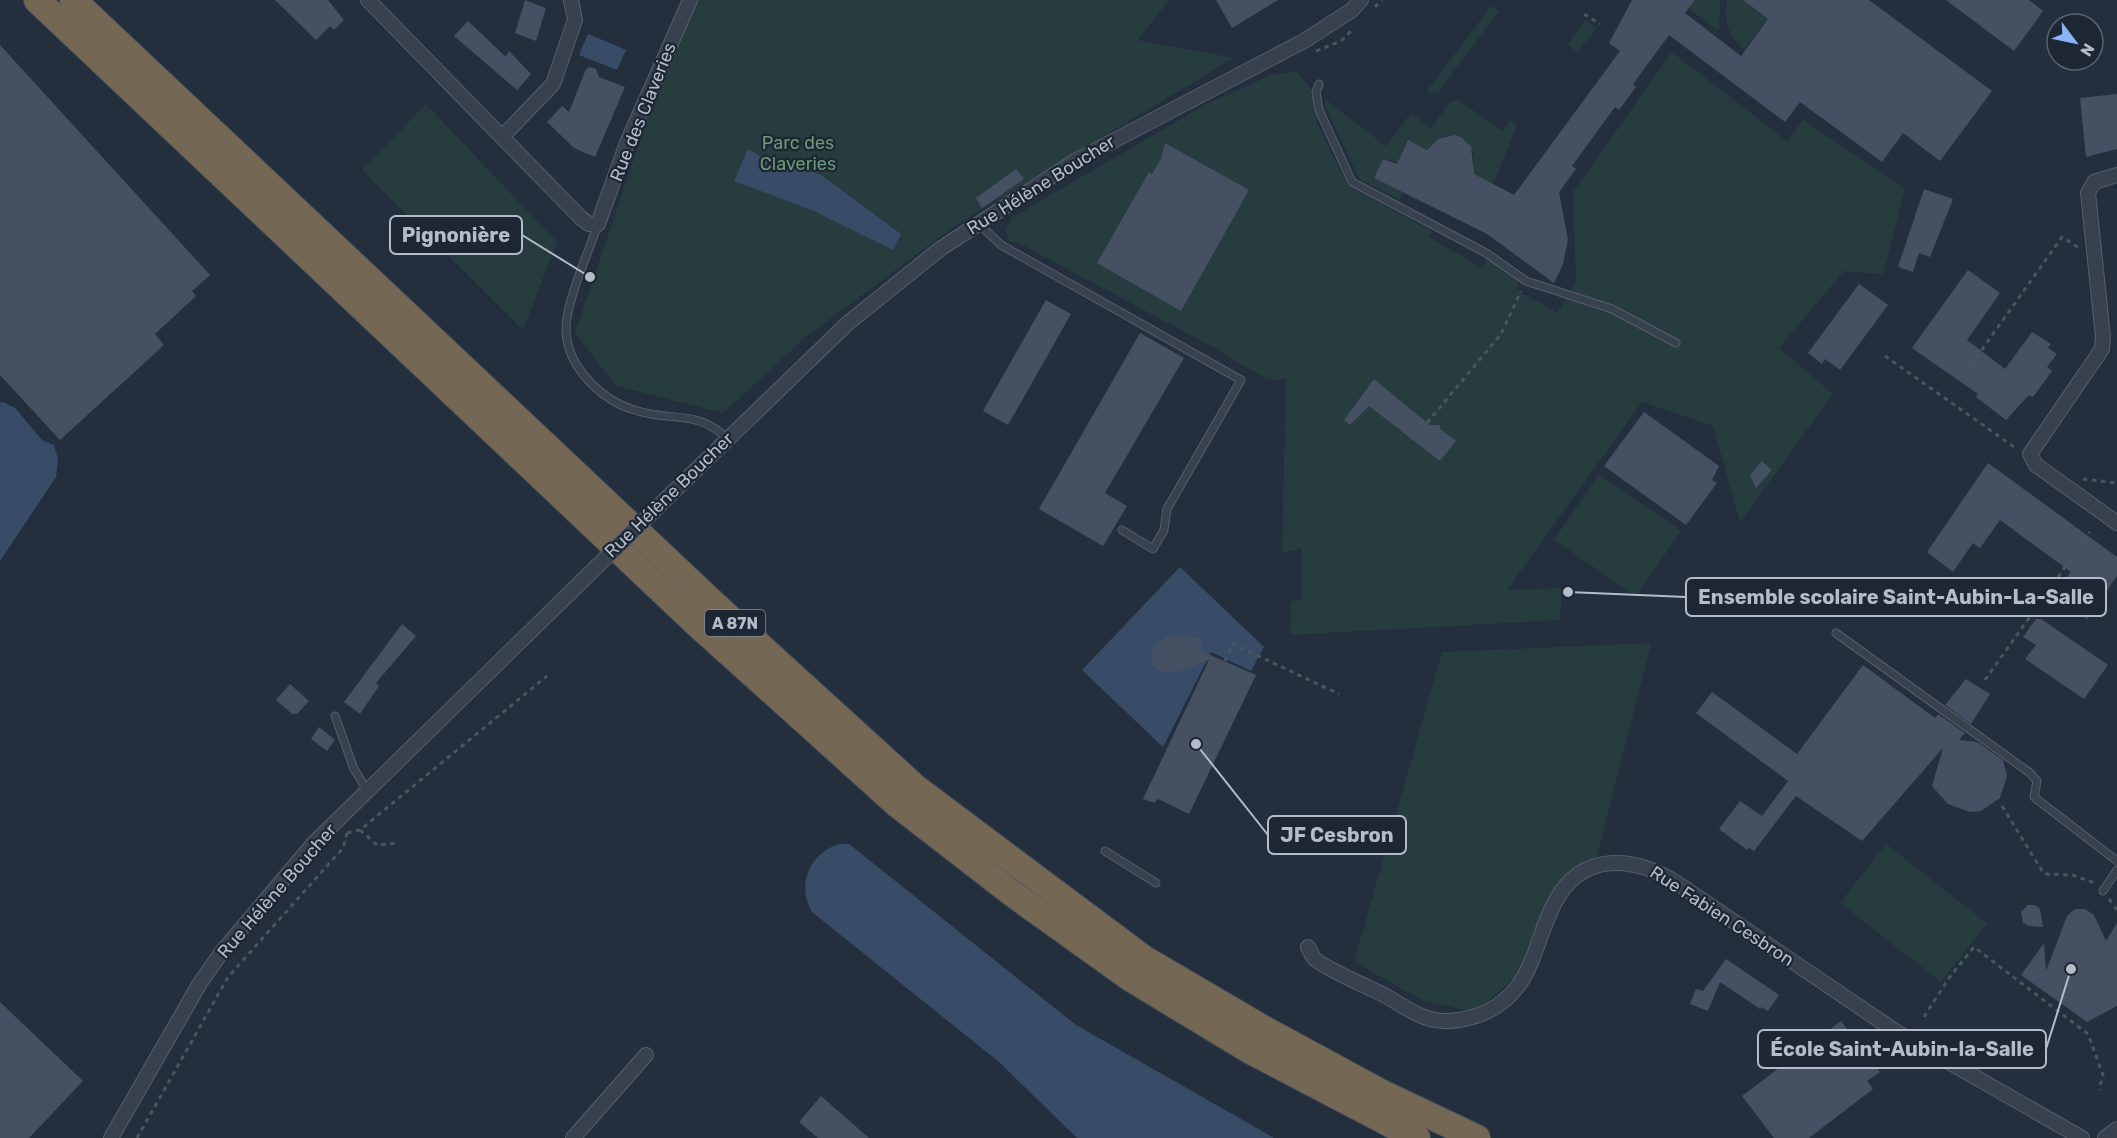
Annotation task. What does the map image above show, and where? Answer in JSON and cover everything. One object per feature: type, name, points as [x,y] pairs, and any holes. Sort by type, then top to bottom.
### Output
[{"type":"highway","name":"A 87N","points":[[37,0],[697,624],[898,805],[1013,894],[1130,978],[1249,1050],[1417,1138]]},
{"type":"highway","name":"A 87N","points":[[73,0],[715,605],[916,789],[1143,958],[1264,1029],[1352,1077],[1477,1138]]},
{"type":"highway","points":[[92,0],[121,30],[157,80]]},
{"type":"street","points":[[368,0],[581,218],[589,224],[598,224]]},
{"type":"street","points":[[502,137],[553,84],[575,20],[571,0]]},
{"type":"street","name":"Rue des Claveries","points":[[598,224],[627,143],[690,0]]},
{"type":"street","name":"Rue Hélène Boucher","points":[[111,1138],[200,983],[221,953],[314,843],[848,323],[940,249],[1084,155],[1304,41],[1352,10],[1361,0]]},
{"type":"street","points":[[2117,175],[2094,182],[2088,193],[2103,337],[2102,349],[2030,454],[2036,465],[2117,523]]},
{"type":"street","name":"Rue Fabien Cesbron","points":[[1308,947],[1314,958],[1321,964],[1346,974],[1423,1016],[1443,1020],[1464,1019],[1490,1010],[1518,986],[1554,903],[1571,881],[1594,867],[1622,862],[1635,863],[1649,867],[1677,883],[1898,1033],[2082,1138]]},
{"type":"street","points":[[573,1138],[646,1055]]},
{"type":"street","points":[[2105,1138],[2117,1129]]},
{"type":"lane","points":[[1319,84],[1316,92],[1318,110],[1352,182],[1486,253],[1526,281],[1612,309],[1676,343]]},
{"type":"lane","points":[[978,223],[1001,244],[1241,380],[1167,509],[1164,530],[1154,549],[1122,530]]},
{"type":"lane","points":[[598,224],[573,297],[566,329],[571,356],[586,379],[610,399],[638,411],[693,418],[714,426],[728,439]]},
{"type":"lane","points":[[1836,633],[2030,773],[2037,781],[2034,797],[2117,861]]},
{"type":"lane","points":[[335,716],[354,769],[367,790]]},
{"type":"lane","points":[[1105,851],[1155,883]]},
{"type":"lane","points":[[2103,891],[2117,870]]},
{"type":"path","points":[[1584,14],[1600,24]]},
{"type":"path","points":[[1966,372],[2062,237],[2079,248]]},
{"type":"path","points":[[1427,423],[1500,334],[1526,281]]},
{"type":"path","points":[[1885,356],[2023,453]]},
{"type":"path","points":[[1985,680],[2090,532]]},
{"type":"path","points":[[1225,661],[1233,644],[1339,694]]},
{"type":"path","points":[[137,1138],[228,977],[343,848],[347,833],[360,830],[547,676]]},
{"type":"path","points":[[2002,806],[2044,874],[2072,875],[2096,883],[2117,910]]},
{"type":"path","points":[[360,830],[377,845],[398,843]]},
{"type":"path","points":[[1924,1017],[1948,978],[1974,947],[2088,1034],[2103,1075],[2099,1090]]},
{"type":"green space","name":"Parc des Claveries","points":[[695,0],[1169,0],[1138,40],[1234,58],[956,225],[806,337],[723,413],[616,386],[575,333],[651,108]]},
{"type":"green space","points":[[1695,0],[1720,0],[1719,31],[1689,9]]},
{"type":"green space","points":[[1727,0],[1743,0],[1768,19],[1744,49],[1730,33],[1726,14]]},
{"type":"green space","points":[[1491,6],[1499,11],[1438,92],[1429,93],[1427,91]]},
{"type":"green space","points":[[1586,20],[1597,28],[1577,52],[1568,44]]},
{"type":"green space","points":[[1672,52],[1787,141],[1803,120],[1905,189],[1883,274],[1844,271],[1779,348],[1833,394],[1740,522],[1713,426],[1642,402],[1507,590],[1562,588],[1560,620],[1290,635],[1291,601],[1302,600],[1302,548],[1282,553],[1286,379],[1268,380],[1211,346],[1019,243],[1009,241],[1006,230],[1011,218],[1207,104],[1271,75],[1295,71],[1311,88],[1317,123],[1348,186],[1432,231],[1429,237],[1482,268],[1487,261],[1491,260],[1514,277],[1518,284],[1517,290],[1557,313],[1576,283],[1573,192]]},
{"type":"green space","points":[[1457,99],[1502,131],[1510,121],[1517,125],[1493,184],[1470,172],[1474,154],[1461,137],[1442,137],[1434,142],[1428,151],[1408,140],[1398,162],[1383,159],[1374,178],[1403,193],[1400,200],[1359,179],[1325,105],[1326,100],[1386,146],[1411,113],[1431,128],[1450,102]]},
{"type":"green space","points":[[426,104],[557,242],[523,330],[362,170]]},
{"type":"green space","points":[[1599,474],[1681,531],[1636,596],[1554,540]]},
{"type":"green space","points":[[1651,643],[1597,857],[1557,884],[1517,976],[1487,1002],[1469,1011],[1424,1001],[1354,962],[1442,652]]},
{"type":"green space","points":[[1886,844],[1987,923],[1941,982],[1840,903]]},
{"type":"water","points":[[588,34],[626,50],[617,70],[579,55]]},
{"type":"water","points":[[748,149],[765,159],[768,155],[821,175],[901,234],[893,250],[814,211],[734,181]]},
{"type":"water","points":[[3,402],[15,408],[42,440],[54,445],[58,459],[56,477],[0,561],[0,403]]},
{"type":"water","points":[[1180,567],[1264,647],[1251,671],[1211,652],[1163,747],[1082,670]]},
{"type":"water","points":[[839,844],[849,844],[1076,1025],[1274,1138],[1077,1138],[999,1062],[812,912],[805,891],[809,871],[813,862],[820,855]]},
{"type":"building","points":[[275,0],[328,0],[344,20],[334,30],[330,26],[316,40]]},
{"type":"building","points":[[525,0],[546,8],[536,41],[515,33]]},
{"type":"building","points":[[1216,0],[1278,0],[1232,28]]},
{"type":"building","points":[[1632,0],[1695,0],[1685,13],[1741,56],[1768,19],[1743,0],[1869,0],[1992,91],[1940,161],[1903,133],[1882,162],[1800,102],[1785,122],[1669,35],[1633,84],[1636,87],[1619,110],[1615,107],[1572,166],[1576,169],[1559,192],[1568,240],[1563,264],[1554,283],[1487,234],[1374,178],[1383,159],[1397,164],[1408,140],[1427,150],[1438,139],[1454,135],[1461,137],[1471,147],[1474,174],[1514,195],[1620,51],[1609,43]]},
{"type":"building","points":[[1946,0],[2029,0],[2043,11],[2014,51]]},
{"type":"building","points":[[468,21],[506,57],[509,51],[531,74],[517,90],[454,36]]},
{"type":"building","points":[[0,45],[210,275],[192,291],[196,296],[155,334],[164,345],[60,440],[0,375]]},
{"type":"building","points":[[590,67],[596,69],[599,77],[625,87],[595,157],[574,148],[547,122],[562,106],[569,112],[586,69]]},
{"type":"building","points":[[2117,94],[2117,149],[2086,157],[2080,98]]},
{"type":"building","points":[[1165,143],[1249,190],[1181,311],[1097,263],[1149,172],[1152,174],[1161,159]]},
{"type":"building","points":[[1016,169],[1024,179],[982,208],[976,198]]},
{"type":"building","points":[[1924,189],[1953,199],[1930,257],[1919,253],[1913,272],[1898,267]]},
{"type":"building","points":[[1968,270],[2000,293],[1967,340],[2005,369],[2032,332],[2051,344],[2048,348],[2057,354],[2047,367],[2052,371],[2033,397],[2029,395],[2006,420],[1976,397],[1978,394],[1912,348]]},
{"type":"building","points":[[1859,284],[1888,305],[1840,370],[1825,359],[1822,364],[1808,353]]},
{"type":"building","points":[[1046,300],[1071,314],[1008,425],[983,411]]},
{"type":"building","points":[[1140,333],[1184,358],[1105,493],[1127,506],[1103,546],[1039,509]]},
{"type":"building","points":[[1374,379],[1430,425],[1440,425],[1440,429],[1456,441],[1440,461],[1369,406],[1350,425],[1344,420]]},
{"type":"building","points":[[1644,412],[1719,466],[1712,480],[1717,483],[1686,525],[1604,466]]},
{"type":"building","points":[[1762,461],[1772,470],[1756,488],[1750,475]]},
{"type":"building","points":[[1988,463],[2117,557],[2117,576],[2087,619],[2053,596],[2071,572],[2000,520],[1980,548],[1973,543],[1953,572],[1927,552]]},
{"type":"building","points":[[2036,619],[2041,619],[2108,665],[2084,699],[2025,659],[2036,645],[2023,637]]},
{"type":"building","points":[[402,624],[416,636],[376,683],[379,686],[360,714],[344,702]]},
{"type":"building","points":[[1170,635],[1199,638],[1202,643],[1201,651],[1256,675],[1189,814],[1158,799],[1154,803],[1143,799],[1209,660],[1178,672],[1162,672],[1157,669],[1152,665],[1153,646]]},
{"type":"building","points":[[1863,665],[1935,718],[1938,714],[1965,733],[1959,740],[1977,742],[2003,760],[2007,776],[2000,798],[1981,811],[1970,812],[1948,804],[1932,786],[1943,748],[1862,841],[1796,796],[1754,851],[1749,848],[1747,850],[1719,829],[1740,801],[1762,816],[1788,781],[1696,713],[1712,692],[1797,754]]},
{"type":"building","points":[[1966,679],[1990,694],[1971,724],[1945,705]]},
{"type":"building","points":[[290,684],[309,701],[297,714],[292,714],[276,700]]},
{"type":"building","points":[[319,727],[335,740],[327,751],[311,739]]},
{"type":"building","points":[[2028,905],[2035,905],[2040,909],[2043,927],[2023,923],[2021,912]]},
{"type":"building","points":[[2075,909],[2085,909],[2094,915],[2106,941],[2117,923],[2117,1006],[2087,1022],[2021,975],[2044,943],[2046,971],[2067,916]]},
{"type":"building","points":[[1726,959],[1779,995],[1768,1011],[1761,1007],[1760,1009],[1720,982],[1708,1011],[1690,1004],[1696,989],[1703,991]]},
{"type":"building","points":[[0,1002],[83,1081],[29,1138],[0,1138]]},
{"type":"building","points":[[1841,1021],[1880,1072],[1867,1081],[1873,1089],[1809,1138],[1774,1138],[1742,1096]]},
{"type":"building","points":[[821,1096],[869,1138],[818,1138],[799,1122]]},
{"type":"place","name":"Pignonière","points":[[590,277]]},
{"type":"place","name":"Ensemble scolaire Saint-Aubin-La-Salle","points":[[1568,592]]},
{"type":"place","name":"JF Cesbron","points":[[1196,744]]},
{"type":"place","name":"École Saint-Aubin-la-Salle","points":[[2071,969]]}]
